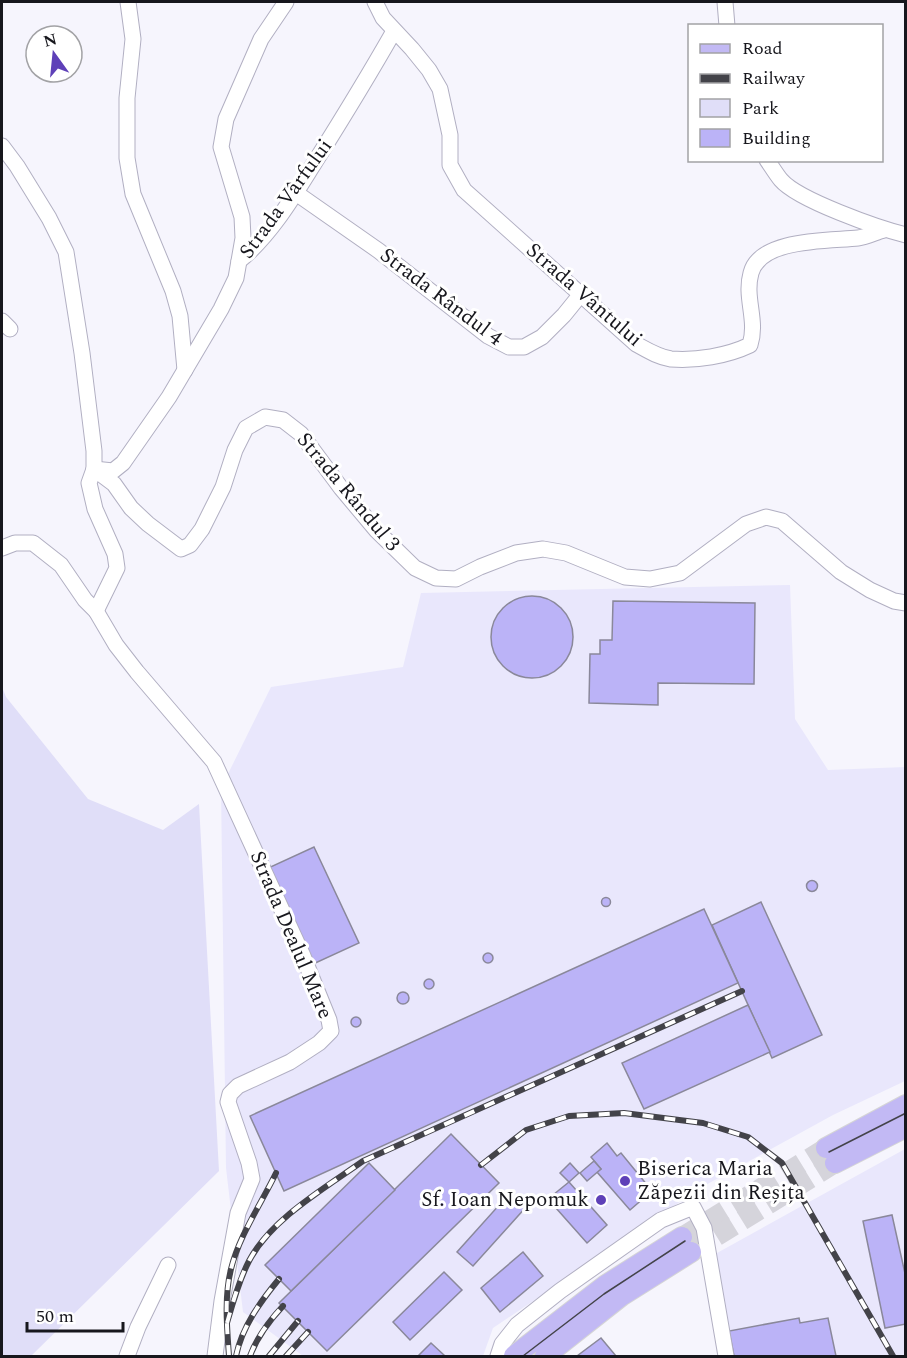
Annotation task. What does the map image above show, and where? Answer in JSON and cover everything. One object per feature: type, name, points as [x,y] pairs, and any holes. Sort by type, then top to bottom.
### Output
[{"type":"main road","points":[[906,1106],[831,1155],[906,1127]]},
{"type":"main road","points":[[514,1356],[606,1285],[687,1244],[545,1356]]},
{"type":"street","points":[[128,2],[133,39],[127,98],[127,158],[133,194],[173,291],[180,316],[185,370]]},
{"type":"street","points":[[239,261],[243,238],[242,217],[221,147],[226,119],[261,39],[286,2]]},
{"type":"street","name":"Strada Vântului","points":[[375,2],[383,18],[429,70],[440,89],[450,135],[450,165],[456,179],[464,189],[636,344],[654,354],[670,359],[692,358],[736,352],[750,345],[754,333],[749,285],[751,270],[760,258],[775,249],[822,240],[860,238],[884,230]]},
{"type":"street","points":[[725,2],[727,24]]},
{"type":"street","name":"Strada Vârfului","points":[[94,469],[113,471],[123,463],[185,370],[221,309],[236,278],[239,261],[256,247],[296,193],[360,91],[394,31]]},
{"type":"street","points":[[2,146],[49,218],[66,252],[82,353],[94,469],[89,483],[95,509],[115,554],[117,568],[99,604],[85,600],[61,565],[33,543],[15,543],[2,548]]},
{"type":"street","name":"Strada Vântului","points":[[768,162],[782,181],[803,195],[884,230],[906,235]]},
{"type":"street","name":"Strada Rândul 4","points":[[296,193],[379,251],[488,336],[508,348],[524,347],[542,337],[581,294]]},
{"type":"street","name":"Strada Rândul 3","points":[[94,469],[114,484],[131,508],[148,524],[182,549],[190,545],[202,530],[223,487],[235,450],[246,428],[265,417],[283,420],[301,434],[341,488],[378,531],[415,568],[436,578],[456,579],[516,553],[543,549],[566,553],[625,577],[650,579],[680,573],[746,524],[766,518],[782,521],[841,572],[870,590],[906,603]]},
{"type":"street","name":"Strada Dealul Mare","points":[[99,604],[116,645],[214,762],[298,945],[329,1020],[331,1031],[319,1043],[290,1062],[238,1086],[228,1102],[249,1163],[252,1179],[238,1213],[222,1300],[215,1356]]},
{"type":"street","points":[[498,1356],[502,1344],[517,1325],[560,1291],[661,1220],[693,1208],[704,1228],[726,1356]]},
{"type":"street","points":[[126,1356],[168,1265]]},
{"type":"shaded area","points":[[790,585],[795,719],[828,770],[905,767],[905,1081],[833,1115],[702,1187],[493,1328],[483,1356],[303,1356],[243,1312],[226,1168],[221,788],[271,687],[403,667],[421,593]]},
{"type":"shaded area","points":[[905,1149],[905,1356],[726,1356],[708,1258]]},
{"type":"green space","points":[[2,687],[6,697],[88,799],[163,830],[199,804],[219,1171],[31,1356],[2,1356]]},
{"type":"building","points":[[532,596],[548,599],[561,608],[570,621],[573,637],[570,653],[561,666],[548,675],[532,678],[516,675],[503,666],[494,653],[491,637],[494,621],[503,608],[516,599]]},
{"type":"building","points":[[613,601],[755,603],[754,684],[658,683],[658,705],[589,703],[590,654],[600,654],[600,640],[612,640]]},
{"type":"building","points":[[314,847],[359,943],[311,965],[266,869]]},
{"type":"building","points":[[812,880],[818,886],[812,892],[806,886]]},
{"type":"building","points":[[606,897],[611,902],[606,907],[601,902]]},
{"type":"building","points":[[761,902],[822,1035],[772,1058],[712,925]]},
{"type":"building","points":[[704,909],[738,983],[284,1191],[250,1116]]},
{"type":"building","points":[[488,953],[493,958],[488,963],[483,958]]},
{"type":"building","points":[[429,979],[433,980],[433,988],[429,989],[425,988],[424,984],[425,980]]},
{"type":"building","points":[[403,992],[409,998],[403,1004],[397,998]]},
{"type":"building","points":[[748,1005],[770,1052],[644,1109],[622,1063]]},
{"type":"building","points":[[356,1017],[361,1022],[356,1027],[351,1022]]},
{"type":"building","points":[[451,1134],[499,1183],[327,1351],[279,1303]]},
{"type":"building","name":"Biserica Maria Zăpezii din Reșița","points":[[607,1143],[617,1156],[621,1153],[652,1191],[630,1210],[597,1172],[601,1169],[591,1157]]},
{"type":"building","points":[[594,1161],[601,1169],[587,1181],[580,1173]]},
{"type":"building","points":[[369,1163],[395,1190],[291,1291],[265,1265]]},
{"type":"building","points":[[570,1163],[579,1173],[569,1182],[560,1173]]},
{"type":"building","points":[[569,1182],[607,1225],[587,1243],[548,1199]]},
{"type":"building","points":[[510,1193],[526,1207],[473,1266],[457,1252]]},
{"type":"building","points":[[892,1215],[906,1278],[906,1324],[885,1328],[863,1221]]},
{"type":"building","points":[[523,1252],[543,1276],[500,1312],[481,1288]]},
{"type":"building","points":[[444,1272],[462,1290],[410,1340],[393,1322]]},
{"type":"building","points":[[799,1318],[800,1323],[828,1318],[836,1356],[734,1356],[729,1331]]},
{"type":"building","points":[[601,1338],[616,1356],[577,1356]]},
{"type":"building","points":[[431,1343],[445,1356],[418,1356]]},
{"type":"tunnel","points":[[682,1237],[826,1148]]},
{"type":"tunnel","points":[[691,1252],[835,1163]]},
{"type":"tram line","points":[[829,1152],[906,1113]]},
{"type":"tram line","points":[[523,1356],[604,1294],[685,1241]]},
{"type":"railway","points":[[227,1323],[249,1261],[271,1231],[300,1205],[363,1161],[742,991]]},
{"type":"railway","points":[[481,1165],[526,1130],[569,1116],[624,1113],[703,1123],[748,1137],[782,1163],[893,1356]]},
{"type":"railway","points":[[229,1356],[227,1301],[231,1269],[245,1232],[276,1173]]},
{"type":"railway","points":[[236,1356],[253,1315],[279,1279]]},
{"type":"railway","points":[[250,1356],[256,1342],[283,1306]]},
{"type":"railway","points":[[269,1356],[298,1321]]},
{"type":"railway","points":[[286,1356],[308,1332]]},
{"type":"place","name":"Biserica Maria Zăpezii din Reșița","points":[[625,1181]]},
{"type":"place","name":"Sf. Ioan Nepomuk","points":[[601,1200]]}]
